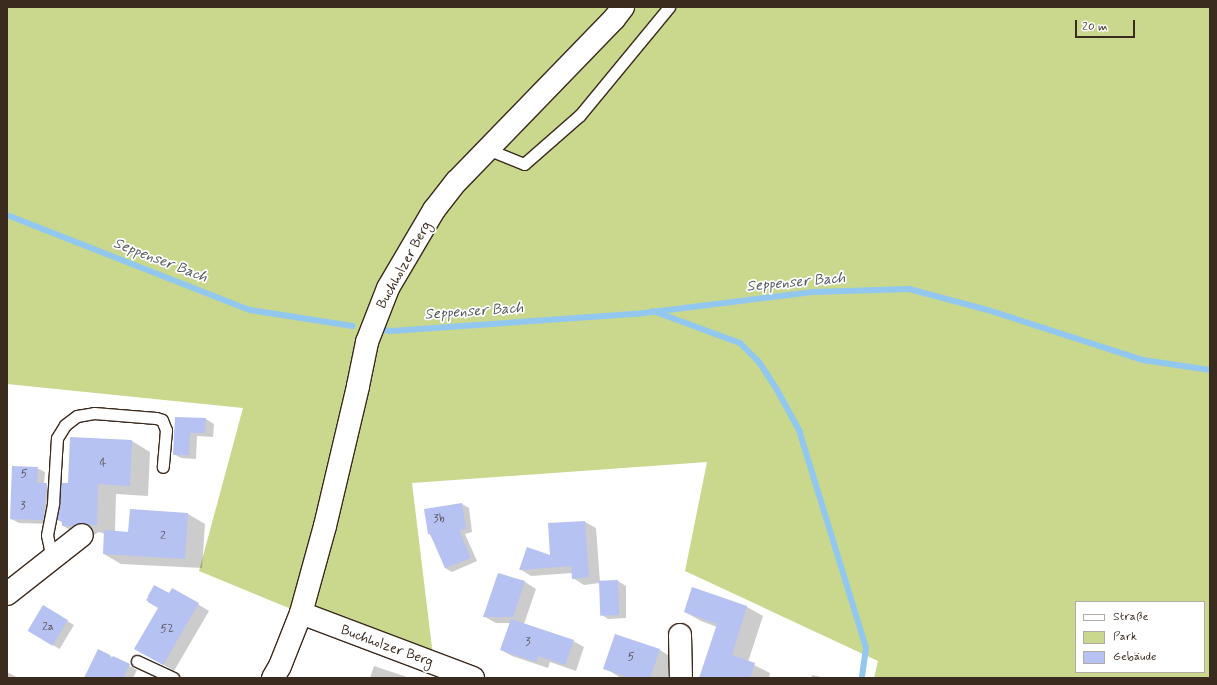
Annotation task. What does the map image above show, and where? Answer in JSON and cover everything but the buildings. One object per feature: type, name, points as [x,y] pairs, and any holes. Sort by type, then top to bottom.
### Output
[{"type":"main road","name":"Buchholzer Berg","points":[[273,678],[280,666],[301,613],[327,518],[358,386],[366,342],[377,312],[403,261],[434,210],[457,181],[624,7]]},
{"type":"main road","points":[[7,594],[82,535]]},
{"type":"main road","name":"Buchholzer Berg","points":[[301,613],[473,678]]},
{"type":"main road","points":[[680,635],[681,678]]},
{"type":"lane","points":[[487,149],[524,164],[580,115],[669,7]]},
{"type":"lane","points":[[54,557],[50,549],[47,535],[53,503],[57,438],[65,425],[77,416],[94,413],[156,418],[162,420],[166,430],[164,467]]},
{"type":"lane","points":[[137,661],[173,678]]},
{"type":"green space","points":[[7,7],[1210,7],[1210,678],[874,678],[878,661],[685,571],[707,462],[412,483],[434,664],[301,613],[199,571],[243,408],[7,384]]},
{"type":"waterway","name":"Seppenser Bach","points":[[7,215],[250,310],[353,326]]},
{"type":"waterway","name":"Seppenser Bach","points":[[376,329],[391,331],[636,314],[813,292],[909,289],[988,310],[1143,360],[1210,370]]},
{"type":"waterway","points":[[653,311],[740,343],[759,362],[777,390],[799,430],[866,648],[862,678]]}]
